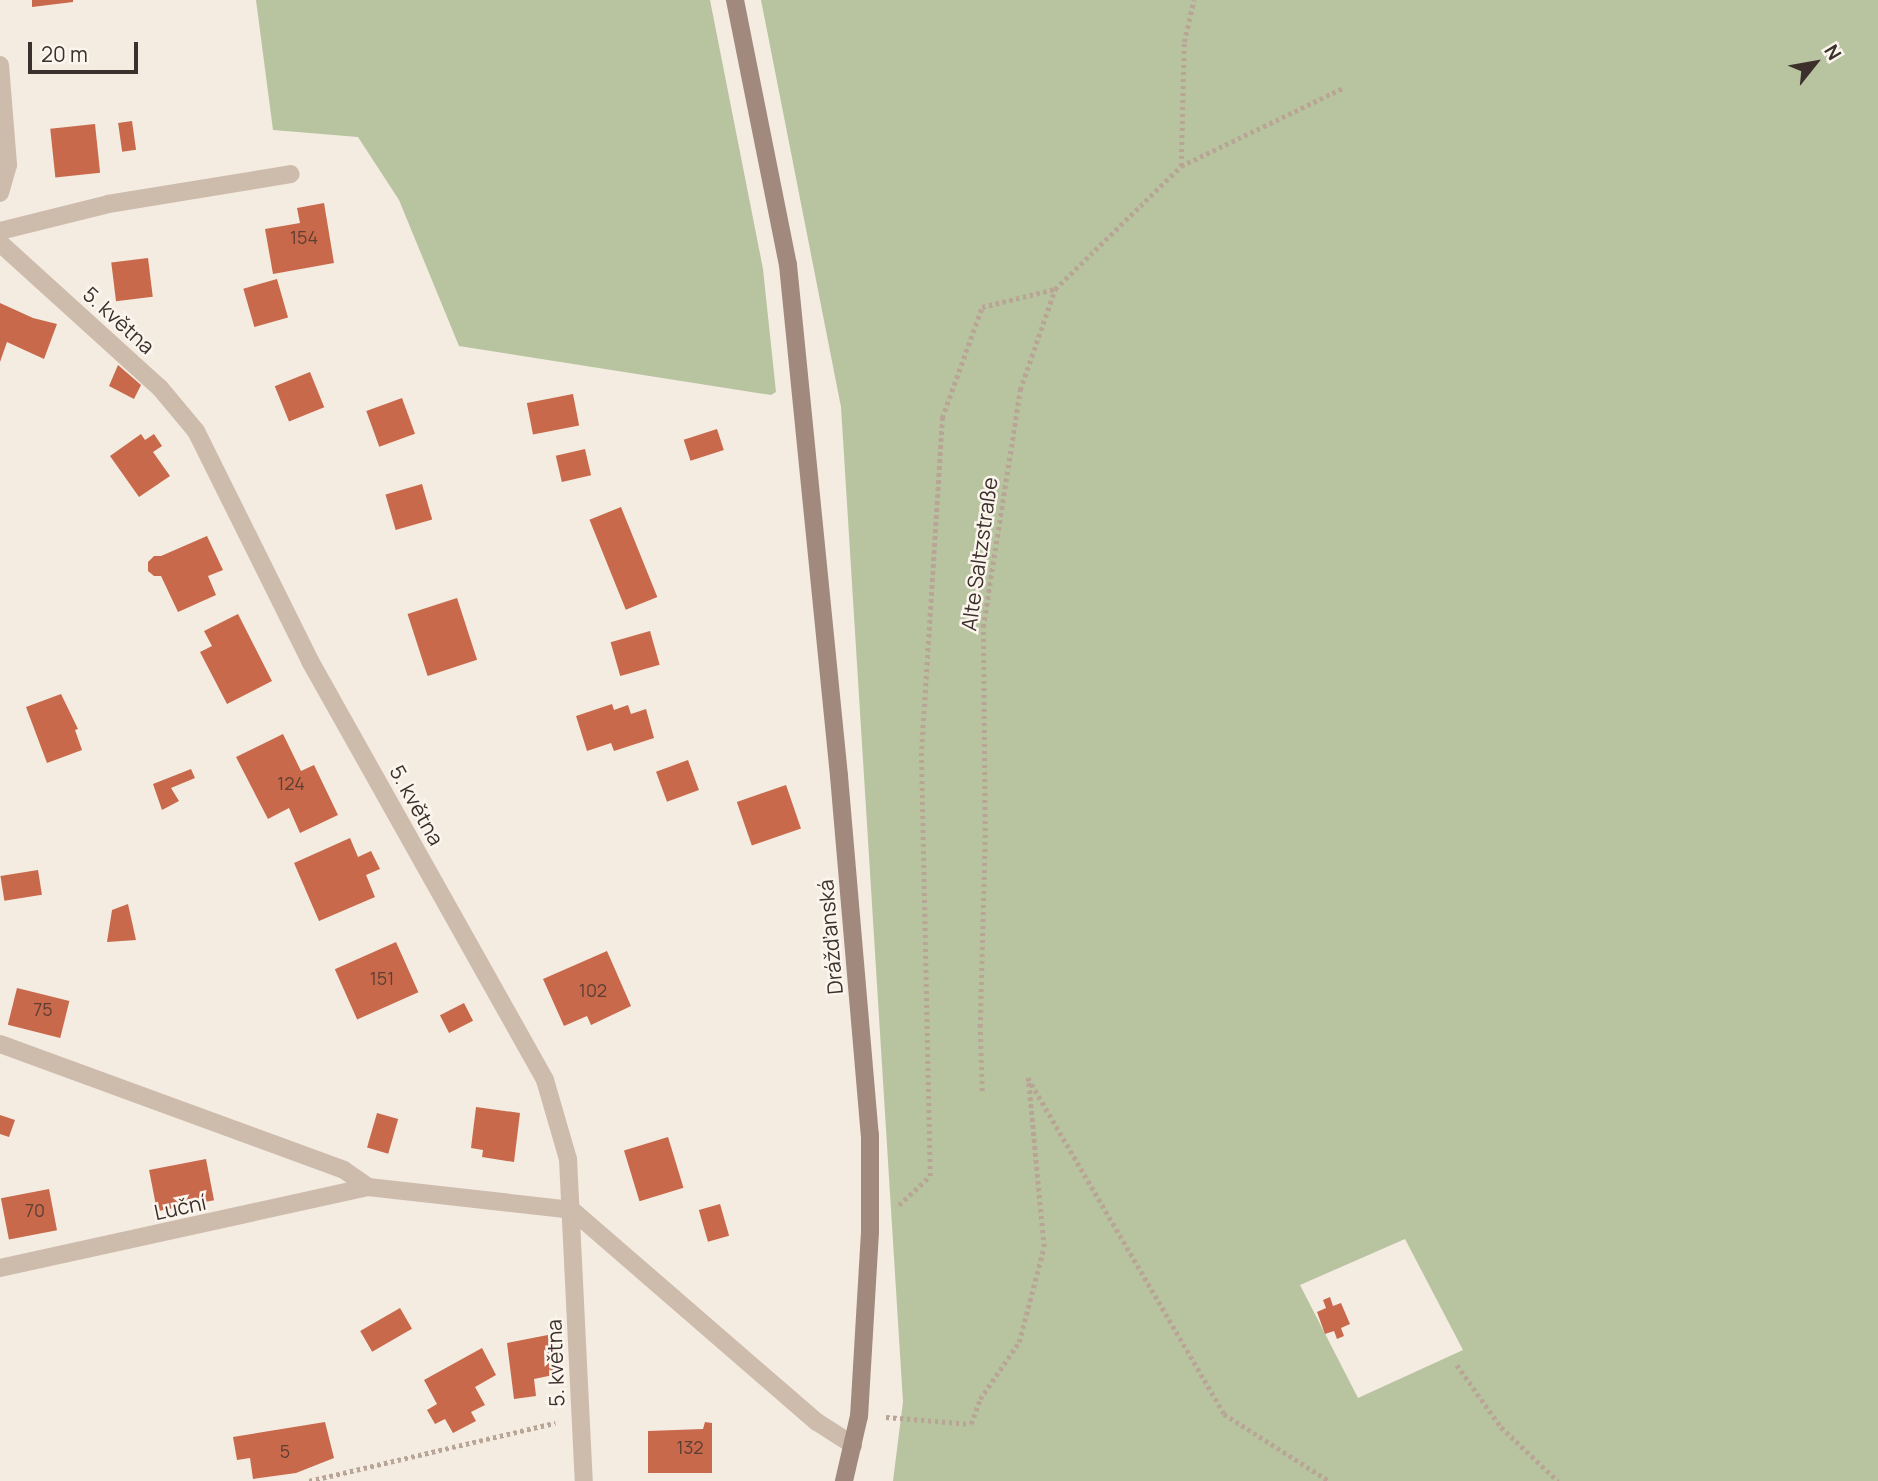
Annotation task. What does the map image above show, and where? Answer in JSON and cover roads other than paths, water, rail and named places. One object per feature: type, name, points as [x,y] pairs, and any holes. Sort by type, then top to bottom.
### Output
[{"type":"street","name":"Drážďanská","points":[[735,0],[788,265],[839,776],[870,1135],[870,1232],[859,1416],[844,1481]]},
{"type":"street","points":[[0,65],[8,165],[0,194]]},
{"type":"street","points":[[0,231],[108,204],[290,174]]},
{"type":"street","name":"5. května","points":[[0,243],[160,388],[196,432],[310,661],[545,1080],[568,1159],[583,1481]]},
{"type":"street","points":[[0,1044],[344,1170],[368,1187],[572,1210],[817,1423],[853,1445]]},
{"type":"street","name":"Luční","points":[[0,1268],[368,1187]]}]
